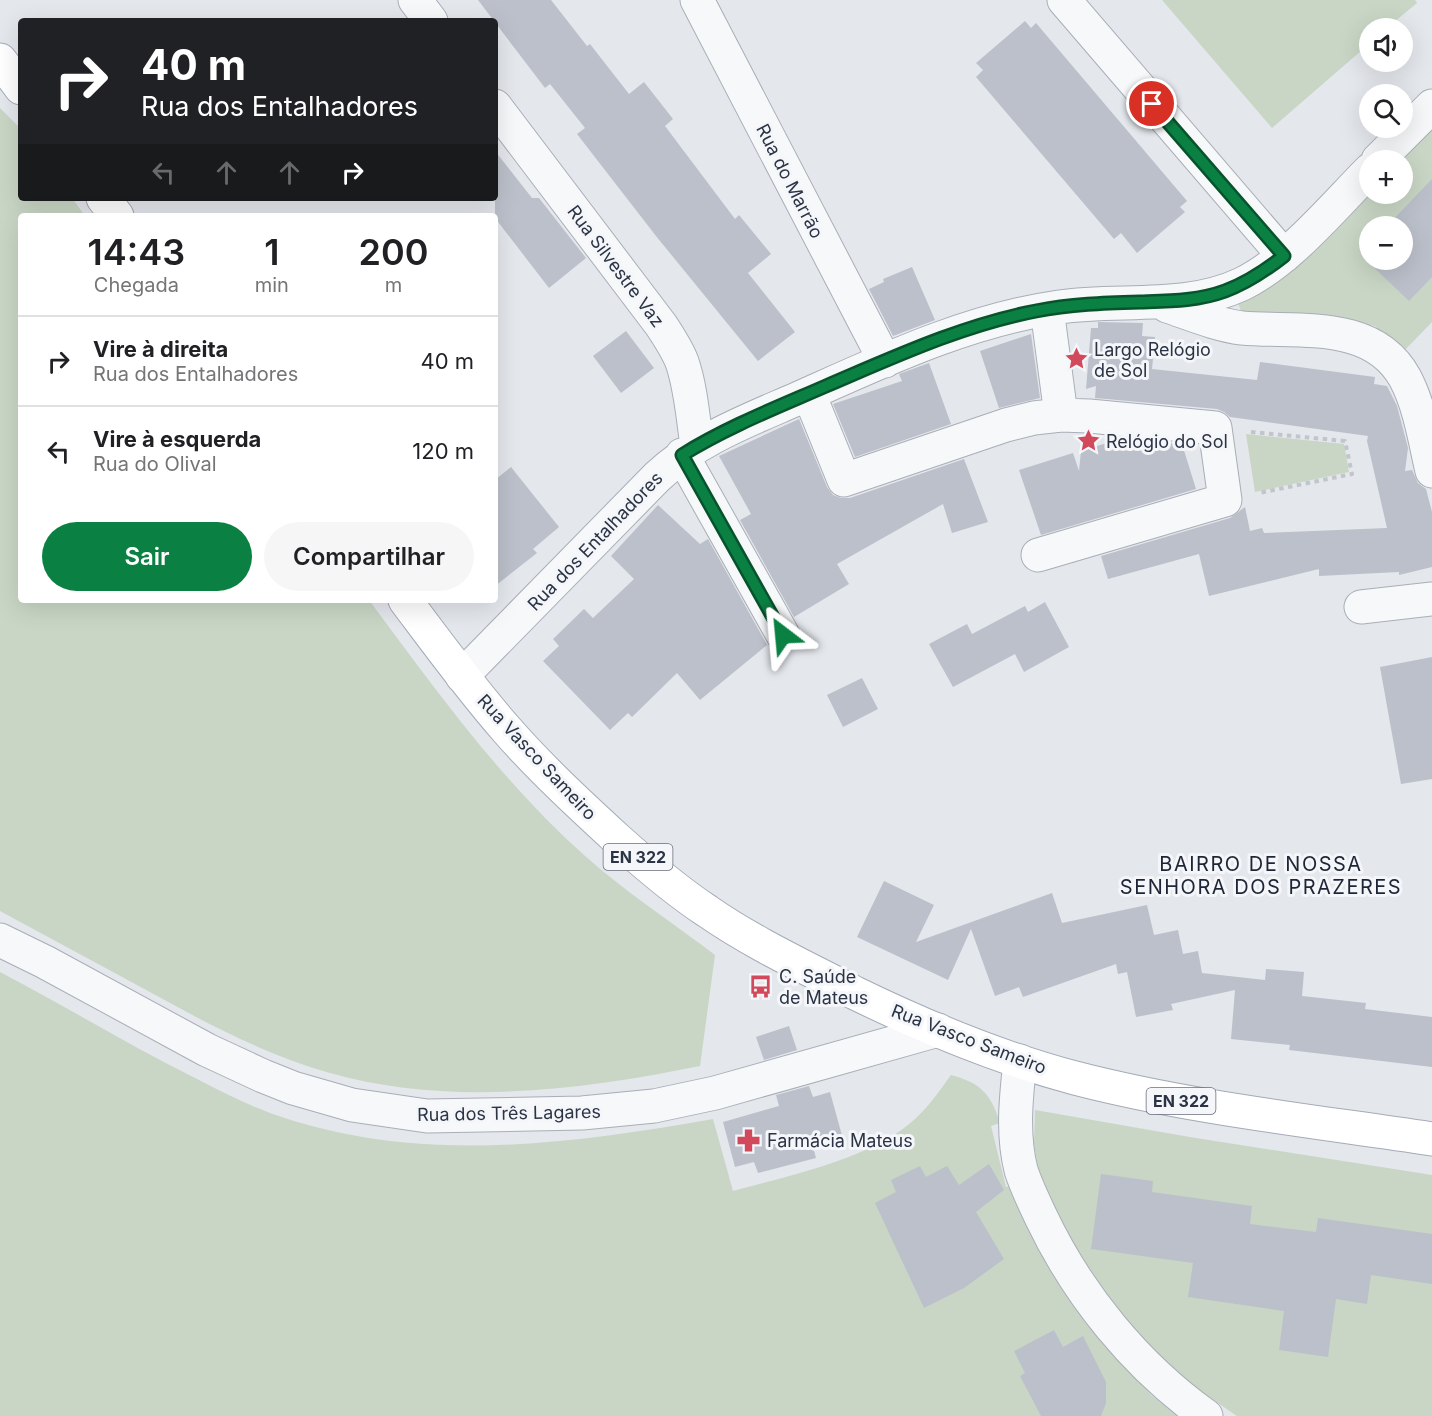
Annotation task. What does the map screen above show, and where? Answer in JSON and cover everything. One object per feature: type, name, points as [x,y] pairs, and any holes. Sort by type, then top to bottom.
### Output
[{"type":"main road","points":[[0,60],[18,84]]},
{"type":"main road","points":[[105,201],[115,213]]},
{"type":"main road","name":"Rua Vasco Sameiro","points":[[407,603],[462,676],[506,729],[568,794],[688,898],[780,955],[883,1006],[938,1030],[1020,1061],[1075,1078],[1160,1097],[1432,1139]]},
{"type":"street","points":[[415,0],[429,18]]},
{"type":"street","name":"Rua do Marrão","points":[[697,0],[885,361]]},
{"type":"street","points":[[1064,0],[1284,256]]},
{"type":"street","points":[[1388,150],[1432,106]]},
{"type":"street","name":"Rua Silvestre Vaz","points":[[498,110],[673,344],[682,361],[687,380],[690,450],[783,635]]},
{"type":"street","name":"Rua dos Entalhadores","points":[[462,676],[657,477],[690,450],[809,393],[932,342],[982,325],[1047,309],[1078,305],[1155,302],[1204,297],[1224,291],[1257,275],[1284,256],[1359,181]]},
{"type":"street","points":[[1155,302],[1234,326],[1335,333],[1363,340],[1375,347],[1397,366],[1410,387],[1432,471]]},
{"type":"street","points":[[1047,309],[1061,415]]},
{"type":"street","points":[[809,393],[844,480],[1006,425],[1034,418],[1061,415],[1089,416],[1215,428],[1226,500],[1038,555]]},
{"type":"street","points":[[1361,608],[1432,599]]},
{"type":"street","name":"Rua dos Três Lagares","points":[[0,940],[207,1050],[263,1076],[293,1088],[352,1105],[427,1116],[582,1113],[654,1106],[715,1093],[938,1030]]},
{"type":"street","points":[[1020,1061],[1015,1111],[1016,1142],[1022,1172],[1052,1239],[1076,1278],[1125,1343],[1185,1401],[1206,1416]]},
{"type":"path","points":[[1215,428],[1345,441],[1352,474],[1226,500]]},
{"type":"green space","points":[[1162,0],[1415,0],[1417,3],[1399,18],[1359,18],[1359,53],[1272,128]]},
{"type":"green space","points":[[0,108],[18,126],[18,201],[74,201],[83,213],[18,213],[18,603],[371,603],[470,733],[554,826],[616,882],[715,955],[700,1066],[609,1082],[515,1091],[421,1090],[375,1083],[306,1066],[237,1037],[0,911]]},
{"type":"green space","points":[[1432,128],[1432,322],[1402,353],[1375,326],[1342,320],[1242,314],[1236,297],[1359,202],[1413,204],[1413,150],[1410,150]]},
{"type":"green space","points":[[1246,434],[1344,444],[1349,472],[1255,492]]},
{"type":"green space","points":[[0,972],[225,1093],[270,1113],[325,1129],[380,1140],[435,1145],[490,1145],[602,1136],[713,1119],[733,1191],[829,1164],[878,1144],[899,1132],[916,1118],[951,1075],[961,1078],[983,1091],[997,1113],[1000,1123],[991,1126],[1006,1187],[1019,1183],[1123,1364],[1151,1395],[1178,1416],[0,1416]]},
{"type":"green space","points":[[1035,1110],[1432,1175],[1432,1416],[1237,1416],[1191,1385],[1118,1312],[1084,1265],[1044,1190],[1034,1144]]},
{"type":"building","points":[[478,0],[551,0],[587,46],[590,44],[629,94],[644,82],[673,119],[665,126],[735,219],[739,215],[771,254],[748,273],[795,332],[758,361],[656,236],[577,134],[585,128],[550,84],[545,88],[498,26],[498,18],[492,18]]},
{"type":"building","points":[[1025,21],[1031,28],[1036,23],[1187,201],[1180,207],[1185,212],[1137,253],[1121,233],[1114,239],[976,77],[983,70],[976,63]]},
{"type":"building","points":[[498,155],[532,198],[539,198],[586,258],[549,288],[498,222],[498,213],[495,213],[495,201],[498,201]]},
{"type":"building","points":[[1432,179],[1432,277],[1409,301],[1377,270],[1413,270],[1413,216],[1397,216],[1408,204],[1413,204],[1413,199]]},
{"type":"building","points":[[912,267],[935,320],[893,336],[869,289],[884,282],[883,279]]},
{"type":"building","points":[[1098,322],[1143,323],[1142,336],[1155,337],[1152,369],[1257,380],[1260,362],[1375,377],[1374,384],[1387,386],[1397,406],[1408,448],[1405,471],[1412,470],[1418,483],[1426,489],[1432,512],[1432,567],[1399,575],[1399,572],[1319,576],[1319,569],[1209,596],[1199,554],[1108,579],[1101,556],[1230,518],[1245,507],[1250,531],[1262,528],[1264,533],[1387,528],[1367,441],[1368,436],[1230,417],[1217,409],[1095,398],[1096,386],[1086,389],[1091,328],[1098,328]]},
{"type":"building","points":[[626,331],[654,368],[621,393],[593,356]]},
{"type":"building","points":[[1031,334],[1040,398],[999,408],[980,351]]},
{"type":"building","points":[[929,363],[951,424],[855,457],[833,404],[902,381],[899,374]]},
{"type":"building","points":[[799,419],[827,487],[833,495],[850,498],[964,459],[988,522],[952,533],[943,504],[837,564],[849,584],[794,617],[740,520],[751,514],[719,456]]},
{"type":"building","points":[[1123,438],[1182,444],[1196,489],[1041,535],[1019,470],[1073,453],[1079,471],[1081,451]]},
{"type":"building","points":[[511,467],[559,527],[533,549],[537,553],[498,584],[498,478]]},
{"type":"building","points":[[658,505],[700,544],[708,539],[767,645],[700,700],[677,673],[632,717],[628,713],[610,730],[543,661],[559,646],[553,639],[584,609],[593,618],[634,579],[611,556]]},
{"type":"building","points":[[1045,602],[1069,647],[1024,672],[1015,654],[953,687],[929,644],[967,624],[972,634],[1025,606],[1028,612]]},
{"type":"building","points":[[1432,657],[1432,779],[1401,784],[1380,667]]},
{"type":"building","points":[[862,678],[878,709],[843,727],[827,695]]},
{"type":"building","points":[[884,881],[934,905],[916,942],[1052,893],[1062,923],[1147,905],[1154,935],[1178,930],[1183,954],[1198,951],[1202,973],[1265,980],[1266,969],[1304,972],[1302,996],[1366,1003],[1365,1009],[1432,1017],[1432,1067],[1289,1050],[1290,1045],[1231,1039],[1235,990],[1171,1004],[1173,1010],[1136,1017],[1127,972],[1118,974],[1116,964],[1023,997],[1019,987],[995,996],[971,929],[948,980],[857,937]]},
{"type":"building","points":[[789,1026],[797,1050],[764,1060],[756,1037]]},
{"type":"building","points":[[809,1086],[813,1097],[830,1092],[843,1139],[813,1147],[816,1158],[758,1173],[754,1162],[735,1167],[723,1122],[779,1106],[776,1095]]},
{"type":"building","points":[[989,1164],[1004,1190],[976,1212],[1004,1259],[964,1288],[924,1308],[875,1203],[896,1192],[891,1180],[920,1166],[926,1177],[947,1166],[959,1185]]},
{"type":"building","points":[[1101,1174],[1153,1181],[1152,1192],[1252,1206],[1250,1224],[1316,1232],[1318,1218],[1432,1234],[1432,1284],[1371,1275],[1367,1304],[1336,1299],[1328,1357],[1279,1350],[1284,1311],[1188,1297],[1193,1263],[1091,1249]]},
{"type":"building","points":[[1054,1330],[1063,1347],[1083,1336],[1106,1382],[1106,1403],[1101,1416],[1041,1416],[1020,1376],[1025,1373],[1014,1351]]},
{"type":"place","name":"Largo Relógio de Sol","points":[[1076,359]]},
{"type":"place","name":"Relógio do Sol","points":[[1088,441]]},
{"type":"place","name":"C. Saúde de Mateus","points":[[761,986]]},
{"type":"place","name":"Farmácia Mateus","points":[[749,1140]]},
{"type":"district","name":"BAIRRO DE NOSSA SENHORA DOS PRAZERES","points":[[1261,876]]},
{"type":"route","points":[[783,635],[682,455],[714,436],[809,393],[932,342],[982,325],[1059,307],[1204,297],[1242,284],[1284,256],[1152,104]]}]
